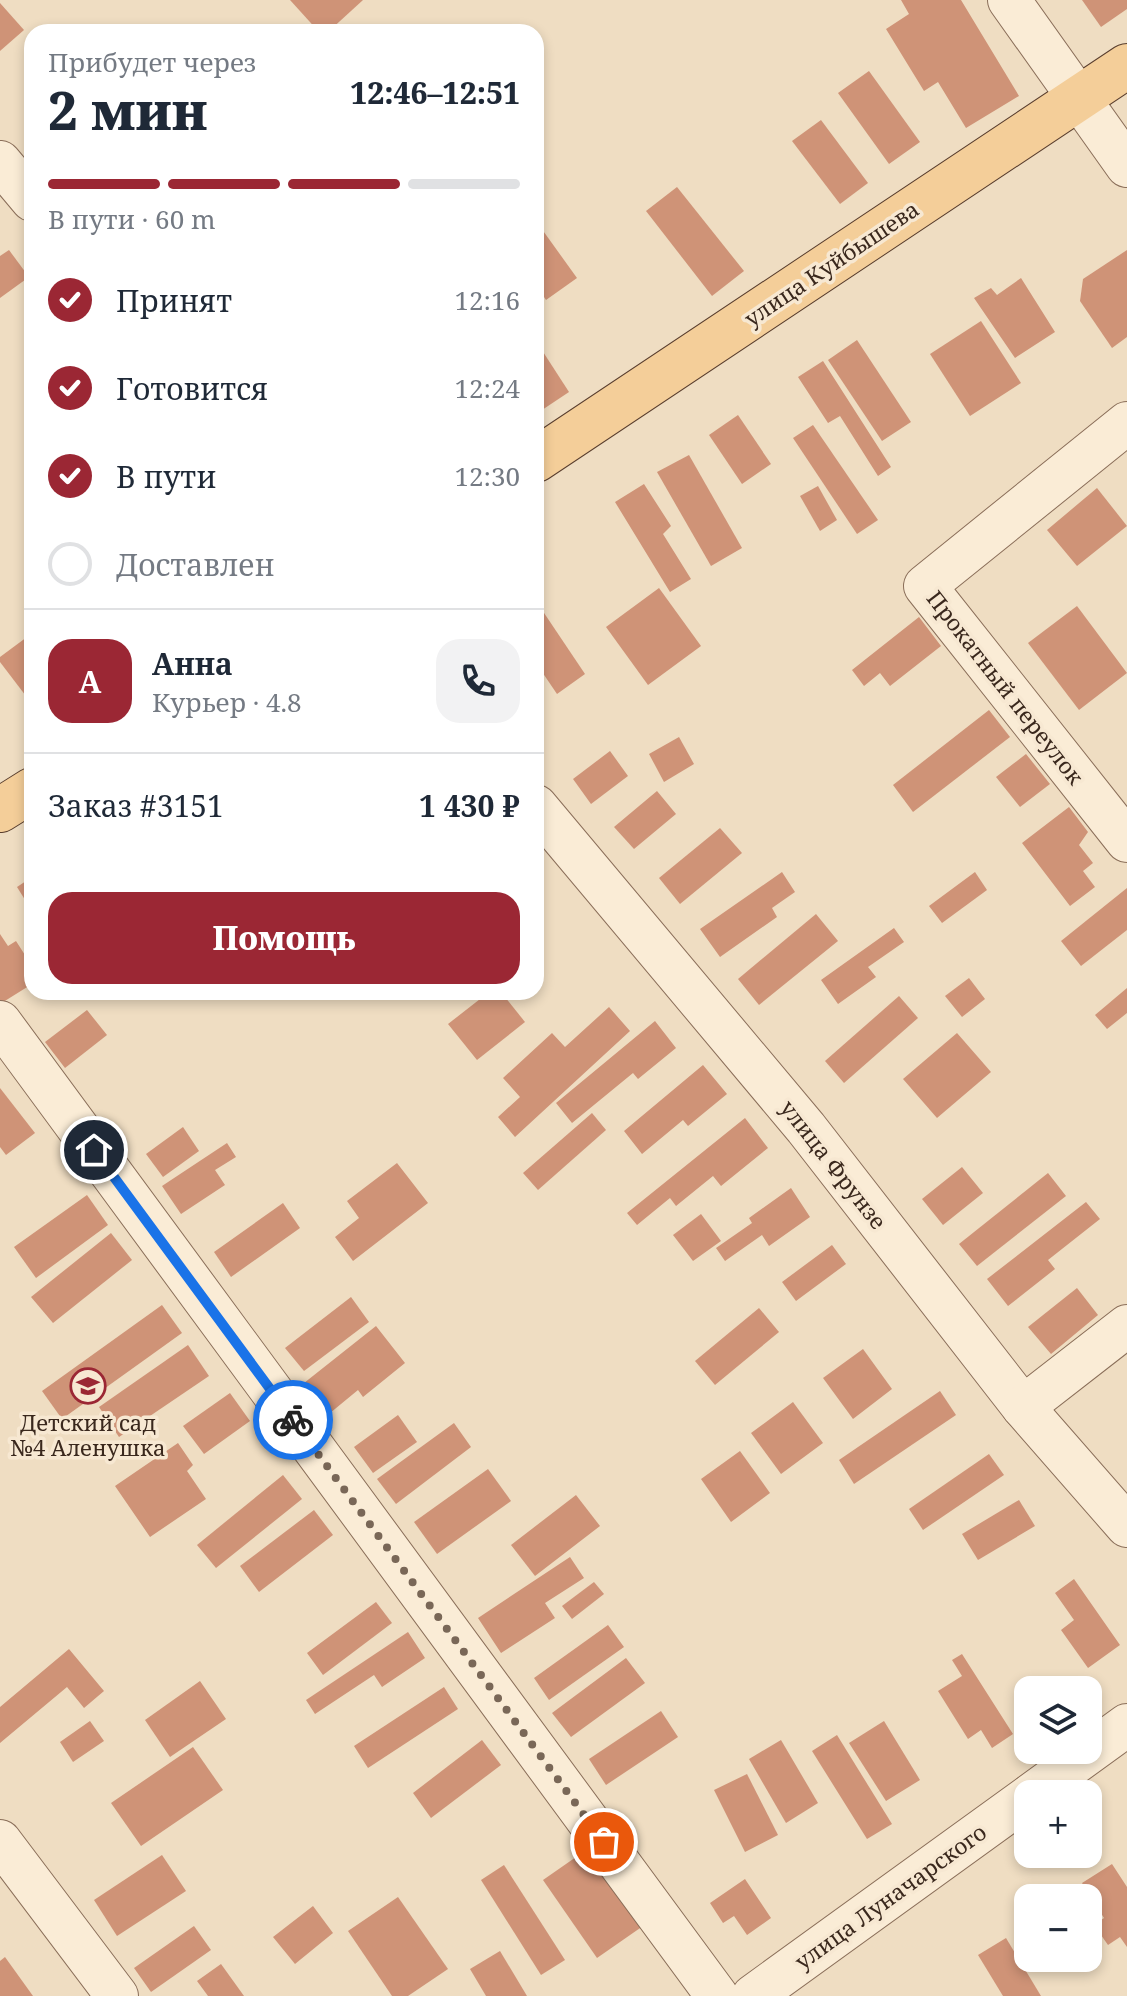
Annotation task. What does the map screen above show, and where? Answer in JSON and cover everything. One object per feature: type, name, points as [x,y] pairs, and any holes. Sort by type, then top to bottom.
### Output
[{"type":"main road","name":"улица Куйбышева","points":[[544,455],[1127,66]]},
{"type":"main road","points":[[0,810],[24,795]]},
{"type":"street","points":[[1009,0],[1076,99],[1127,166]]},
{"type":"street","points":[[0,162],[24,190]]},
{"type":"street","name":"Прокатный переулок","points":[[1127,423],[925,586],[1127,841]]},
{"type":"street","name":"улица Фрунзе","points":[[544,816],[806,1128],[1023,1407],[1127,1526]]},
{"type":"street","points":[[0,1022],[717,1996]]},
{"type":"street","points":[[1023,1407],[1127,1326]]},
{"type":"street","name":"улица Луначарского","points":[[1051,1780],[1127,1725]]},
{"type":"street","name":"улица Луначарского","points":[[753,1996],[1014,1807]]},
{"type":"street","points":[[0,1841],[117,1996]]},
{"type":"building","points":[[290,0],[363,0],[337,24],[312,24]]},
{"type":"building","points":[[901,0],[961,0],[1019,96],[966,128],[938,82],[924,91],[886,29],[909,14]]},
{"type":"building","points":[[1082,0],[1127,0],[1127,9],[1101,27]]},
{"type":"building","points":[[0,3],[24,30],[0,51]]},
{"type":"building","points":[[869,71],[920,142],[889,164],[838,93]]},
{"type":"building","points":[[821,120],[868,183],[840,204],[792,141]]},
{"type":"building","points":[[677,187],[744,271],[712,296],[646,211]]},
{"type":"building","points":[[544,232],[577,278],[546,300],[544,297]]},
{"type":"building","points":[[9,250],[24,270],[24,281],[0,298],[0,256]]},
{"type":"building","points":[[1127,250],[1127,337],[1112,348],[1080,301],[1083,279]]},
{"type":"building","points":[[1021,278],[1055,332],[1015,358],[974,298],[991,288],[997,295]]},
{"type":"building","points":[[981,321],[1021,383],[970,416],[930,354]]},
{"type":"building","points":[[857,340],[911,422],[882,441],[828,360]]},
{"type":"building","points":[[544,353],[569,392],[544,409]]},
{"type":"building","points":[[823,361],[891,467],[878,476],[840,416],[828,423],[798,377]]},
{"type":"building","points":[[738,415],[771,464],[742,484],[709,435]]},
{"type":"building","points":[[813,425],[878,520],[857,534],[793,438]]},
{"type":"building","points":[[689,455],[742,548],[711,566],[657,472]]},
{"type":"building","points":[[644,484],[671,526],[663,534],[691,579],[670,592],[615,502]]},
{"type":"building","points":[[818,486],[837,520],[820,531],[800,496]]},
{"type":"building","points":[[1097,488],[1127,526],[1077,566],[1047,530]]},
{"type":"building","points":[[659,588],[701,646],[648,685],[606,627]]},
{"type":"building","points":[[1077,606],[1127,673],[1079,710],[1028,643]]},
{"type":"building","points":[[544,613],[585,674],[557,694],[544,675]]},
{"type":"building","points":[[919,617],[941,646],[890,686],[880,673],[864,686],[852,670]]},
{"type":"building","points":[[24,639],[24,694],[0,662],[0,657]]},
{"type":"building","points":[[989,710],[1010,737],[913,812],[893,785]]},
{"type":"building","points":[[679,737],[694,764],[664,782],[649,754]]},
{"type":"building","points":[[610,751],[628,776],[591,804],[573,779]]},
{"type":"building","points":[[1026,754],[1050,784],[1020,807],[996,777]]},
{"type":"building","points":[[657,791],[676,814],[634,849],[614,827]]},
{"type":"building","points":[[1069,807],[1088,832],[1079,845],[1093,863],[1083,871],[1095,887],[1070,906],[1022,843]]},
{"type":"building","points":[[720,828],[742,853],[680,904],[659,878]]},
{"type":"building","points":[[782,872],[795,892],[772,908],[777,917],[720,957],[700,929]]},
{"type":"building","points":[[975,872],[987,890],[942,923],[929,906]]},
{"type":"building","points":[[24,882],[24,898],[17,887]]},
{"type":"building","points":[[1127,888],[1127,930],[1081,966],[1061,941]]},
{"type":"building","points":[[816,914],[838,941],[759,1005],[738,979]]},
{"type":"building","points":[[894,928],[904,942],[868,967],[876,977],[838,1004],[821,980]]},
{"type":"building","points":[[0,934],[8,946],[16,941],[24,954],[24,989],[0,1004]]},
{"type":"building","points":[[969,978],[985,999],[962,1017],[945,996]]},
{"type":"building","points":[[1127,988],[1127,1013],[1107,1029],[1095,1015]]},
{"type":"building","points":[[899,996],[918,1018],[844,1083],[825,1061]]},
{"type":"building","points":[[479,1000],[507,1000],[525,1022],[477,1060],[448,1024]]},
{"type":"building","points":[[609,1007],[630,1031],[515,1137],[498,1117],[520,1097],[503,1078],[552,1033],[565,1047]]},
{"type":"building","points":[[87,1010],[107,1035],[65,1068],[45,1042]]},
{"type":"building","points":[[655,1021],[676,1048],[638,1079],[633,1073],[572,1123],[556,1103]]},
{"type":"building","points":[[957,1033],[991,1072],[937,1118],[903,1079]]},
{"type":"building","points":[[703,1065],[727,1094],[688,1126],[683,1120],[642,1154],[624,1131]]},
{"type":"building","points":[[0,1088],[35,1133],[6,1155],[0,1147]]},
{"type":"building","points":[[592,1113],[606,1130],[538,1190],[523,1173]]},
{"type":"building","points":[[745,1118],[768,1148],[721,1186],[713,1176],[676,1206],[670,1198],[637,1225],[627,1213]]},
{"type":"building","points":[[183,1127],[199,1151],[163,1177],[146,1154]]},
{"type":"building","points":[[227,1143],[236,1157],[215,1170],[225,1185],[181,1214],[162,1186]]},
{"type":"building","points":[[397,1163],[428,1203],[353,1261],[335,1237],[359,1218],[347,1201]]},
{"type":"building","points":[[962,1167],[983,1193],[943,1225],[922,1199]]},
{"type":"building","points":[[1048,1173],[1066,1196],[977,1266],[959,1244]]},
{"type":"building","points":[[791,1188],[810,1217],[769,1246],[762,1235],[725,1261],[716,1248],[752,1223],[749,1218]]},
{"type":"building","points":[[87,1195],[108,1225],[36,1278],[14,1247]]},
{"type":"building","points":[[1086,1202],[1100,1219],[1048,1260],[1055,1269],[1008,1306],[987,1279]]},
{"type":"building","points":[[283,1203],[300,1228],[231,1277],[214,1252]]},
{"type":"building","points":[[701,1214],[721,1241],[693,1261],[673,1235]]},
{"type":"building","points":[[111,1233],[132,1260],[53,1323],[31,1297]]},
{"type":"building","points":[[832,1245],[846,1264],[796,1301],[782,1282]]},
{"type":"building","points":[[1077,1288],[1098,1315],[1051,1354],[1028,1327]]},
{"type":"building","points":[[351,1297],[369,1322],[304,1371],[285,1348]]},
{"type":"building","points":[[162,1305],[182,1333],[62,1419],[42,1391]]},
{"type":"building","points":[[759,1308],[779,1332],[715,1385],[695,1361]]},
{"type":"building","points":[[376,1326],[405,1363],[363,1397],[358,1390],[324,1418],[299,1387]]},
{"type":"building","points":[[188,1345],[209,1376],[119,1437],[99,1407]]},
{"type":"building","points":[[863,1349],[892,1389],[853,1419],[823,1378]]},
{"type":"building","points":[[940,1391],[956,1415],[854,1484],[839,1460]]},
{"type":"building","points":[[230,1393],[250,1421],[204,1454],[183,1426]]},
{"type":"building","points":[[793,1402],[823,1443],[781,1474],[751,1433]]},
{"type":"building","points":[[398,1415],[417,1442],[373,1473],[354,1447]]},
{"type":"building","points":[[454,1423],[471,1447],[396,1504],[377,1479]]},
{"type":"building","points":[[178,1443],[193,1465],[187,1471],[206,1499],[150,1537],[115,1486]]},
{"type":"building","points":[[740,1451],[770,1493],[731,1522],[701,1479]]},
{"type":"building","points":[[989,1454],[1004,1475],[923,1530],[909,1509]]},
{"type":"building","points":[[488,1469],[511,1501],[437,1554],[414,1522]]},
{"type":"building","points":[[283,1475],[302,1499],[216,1568],[197,1545]]},
{"type":"building","points":[[576,1495],[600,1526],[535,1576],[511,1545]]},
{"type":"building","points":[[1019,1500],[1035,1526],[978,1560],[962,1534]]},
{"type":"building","points":[[314,1510],[333,1535],[259,1592],[240,1566]]},
{"type":"building","points":[[570,1557],[584,1578],[545,1603],[555,1618],[501,1653],[478,1618]]},
{"type":"building","points":[[1074,1579],[1120,1645],[1088,1668],[1061,1630],[1074,1620],[1055,1593]]},
{"type":"building","points":[[594,1582],[604,1594],[572,1619],[562,1606]]},
{"type":"building","points":[[376,1602],[392,1623],[323,1675],[307,1653]]},
{"type":"building","points":[[608,1625],[624,1647],[549,1700],[534,1678]]},
{"type":"building","points":[[408,1632],[425,1658],[382,1687],[374,1675],[315,1714],[306,1700]]},
{"type":"building","points":[[69,1649],[104,1691],[84,1708],[67,1687],[0,1743],[0,1707]]},
{"type":"building","points":[[962,1654],[1013,1734],[992,1748],[981,1730],[968,1739],[938,1691],[962,1676],[952,1660]]},
{"type":"building","points":[[626,1658],[645,1683],[571,1737],[552,1713]]},
{"type":"building","points":[[200,1681],[226,1719],[170,1757],[145,1720]]},
{"type":"building","points":[[444,1687],[458,1709],[368,1768],[354,1746]]},
{"type":"building","points":[[661,1711],[678,1737],[606,1785],[589,1759]]},
{"type":"building","points":[[90,1721],[104,1741],[73,1762],[60,1742]]},
{"type":"building","points":[[884,1721],[920,1780],[886,1801],[849,1743]]},
{"type":"building","points":[[837,1735],[892,1824],[867,1839],[812,1751]]},
{"type":"building","points":[[482,1740],[501,1765],[431,1818],[413,1793]]},
{"type":"building","points":[[781,1740],[818,1803],[786,1823],[749,1759]]},
{"type":"building","points":[[193,1747],[223,1790],[141,1846],[111,1803]]},
{"type":"building","points":[[747,1774],[778,1835],[745,1852],[714,1790]]},
{"type":"building","points":[[589,1848],[643,1926],[597,1958],[543,1880]]},
{"type":"building","points":[[162,1855],[186,1891],[117,1936],[94,1900]]},
{"type":"building","points":[[1112,1864],[1127,1887],[1127,1947],[1120,1937],[1108,1945],[1102,1936],[1102,1884],[1082,1883]]},
{"type":"building","points":[[504,1865],[565,1960],[541,1975],[481,1880]]},
{"type":"building","points":[[745,1879],[771,1918],[747,1935],[734,1916],[723,1923],[710,1903]]},
{"type":"building","points":[[398,1897],[448,1969],[408,1996],[392,1996],[348,1931]]},
{"type":"building","points":[[313,1906],[333,1933],[295,1964],[273,1937]]},
{"type":"building","points":[[194,1926],[211,1950],[151,1992],[134,1968]]},
{"type":"building","points":[[1006,1938],[1014,1951],[1014,1972],[1027,1972],[1041,1996],[1003,1996],[978,1955]]},
{"type":"building","points":[[500,1951],[527,1996],[486,1996],[470,1969]]},
{"type":"building","points":[[5,1957],[33,1996],[0,1996],[0,1961]]},
{"type":"building","points":[[221,1964],[244,1996],[208,1996],[197,1981]]},
{"type":"way so far","points":[[293,1420],[604,1842]]},
{"type":"place","name":"Детский сад №4 Аленушка","points":[[88,1386]]},
{"type":"route","points":[[94,1150],[293,1420]]}]
